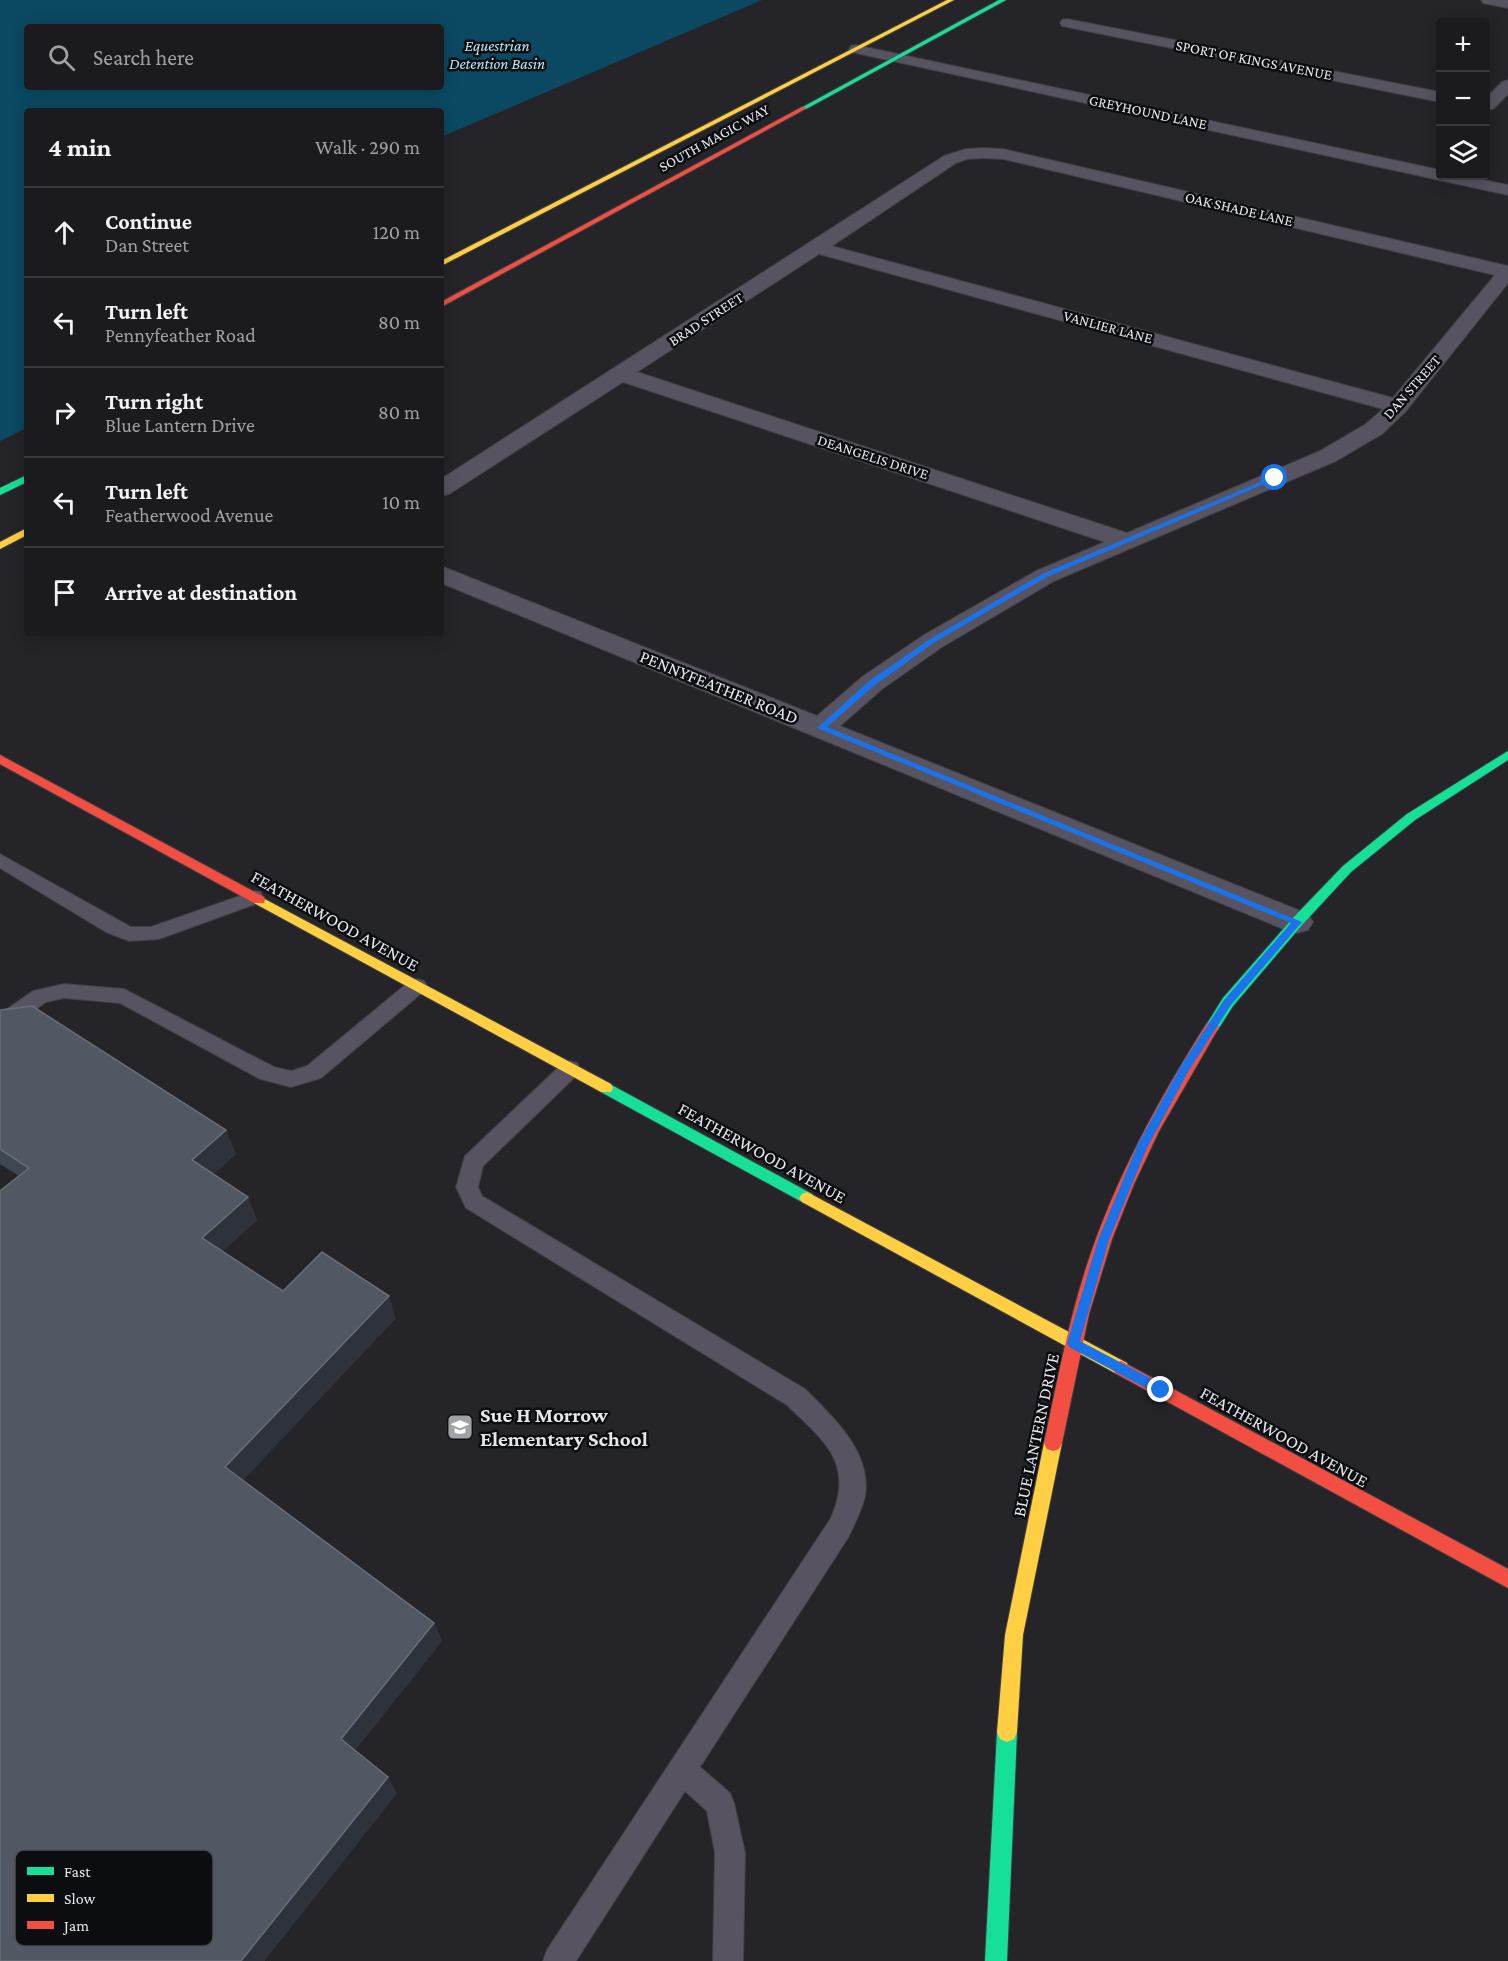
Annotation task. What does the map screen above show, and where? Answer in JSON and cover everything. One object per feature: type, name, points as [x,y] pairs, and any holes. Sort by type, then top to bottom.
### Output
[{"type":"street","name":"SOUTH MAGIC WAY","points":[[444,262],[951,0]]},
{"type":"street","name":"SOUTH MAGIC WAY","points":[[444,303],[1003,0]]},
{"type":"street","points":[[1488,0],[1508,3]]},
{"type":"street","name":"SPORT OF KINGS AVENUE","points":[[1067,23],[1436,96]]},
{"type":"street","name":"GREYHOUND LANE","points":[[856,50],[1436,174]]},
{"type":"street","points":[[1490,102],[1508,85]]},
{"type":"street","points":[[1490,107],[1508,110]]},
{"type":"street","name":"BRAD STREET","points":[[444,487],[818,248],[934,172],[946,160],[970,152]]},
{"type":"street","name":"OAK SHADE LANE","points":[[970,152],[1003,154],[1508,272]]},
{"type":"street","name":"GREYHOUND LANE","points":[[1464,180],[1508,190]]},
{"type":"street","name":"VANLIER LANE","points":[[818,248],[1398,406]]},
{"type":"street","name":"DAN STREET","points":[[821,728],[872,683],[933,641],[1045,576],[1350,445],[1374,429],[1398,406],[1508,272]]},
{"type":"street","name":"DEANGELIS DRIVE","points":[[621,374],[1125,540]]},
{"type":"street","points":[[0,492],[24,480]]},
{"type":"street","points":[[0,546],[24,533]]},
{"type":"street","name":"PENNYFEATHER ROAD","points":[[444,575],[1297,922]]},
{"type":"street","name":"BLUE LANTERN DRIVE","points":[[996,1961],[1002,1807],[1014,1635],[1073,1343],[1103,1240],[1142,1147],[1185,1069],[1228,1002],[1297,922],[1347,869],[1411,817],[1508,755]]},
{"type":"street","name":"FEATHERWOOD AVENUE","points":[[0,759],[1508,1579]]},
{"type":"lane","points":[[0,860],[113,927],[129,934],[152,933],[254,897]]},
{"type":"lane","points":[[0,1024],[40,996],[64,991],[124,996],[267,1073],[288,1081],[299,1080],[314,1072],[417,986]]},
{"type":"lane","points":[[558,1961],[840,1527],[852,1495],[852,1465],[830,1431],[796,1397],[474,1202],[467,1187],[473,1162],[570,1069]]},
{"type":"lane","points":[[682,1770],[720,1803],[730,1853],[728,1961]]},
{"type":"water","name":"Equestrian Detention Basin","points":[[0,0],[762,0],[444,136],[444,108],[24,108],[24,429],[0,441]]},
{"type":"building","points":[[32,1006],[226,1130],[192,1160],[248,1197],[202,1238],[283,1291],[322,1252],[389,1296],[225,1467],[434,1623],[341,1739],[388,1777],[241,1961],[0,1961],[0,1191],[29,1168],[0,1149],[0,1010]]},
{"type":"traffic: fast","points":[[804,108],[1003,0]]},
{"type":"traffic: fast","points":[[0,492],[24,480]]},
{"type":"traffic: fast","points":[[1212,1027],[1228,1002],[1297,922],[1347,869],[1411,817],[1508,755]]},
{"type":"traffic: fast","points":[[606,1088],[807,1198]]},
{"type":"traffic: fast","points":[[996,1961],[1007,1732]]},
{"type":"traffic: slow","points":[[444,262],[951,0]]},
{"type":"traffic: slow","points":[[0,546],[24,533]]},
{"type":"traffic: slow","points":[[259,900],[606,1088]]},
{"type":"traffic: slow","points":[[807,1198],[1121,1368]]},
{"type":"traffic: slow","points":[[1007,1732],[1014,1635],[1053,1443]]},
{"type":"traffic: jam","points":[[444,303],[804,108]]},
{"type":"traffic: jam","points":[[0,759],[259,900]]},
{"type":"traffic: jam","points":[[1053,1443],[1087,1289],[1104,1239],[1152,1130],[1212,1027]]},
{"type":"traffic: jam","points":[[1121,1368],[1508,1579]]},
{"type":"place","name":"Sue H Morrow Elementary School","points":[[460,1427]]},
{"type":"route","points":[[1161,1390],[1073,1343],[1103,1240],[1142,1147],[1185,1069],[1228,1002],[1297,922],[821,728],[872,683],[933,641],[1045,576],[1275,478]]}]
